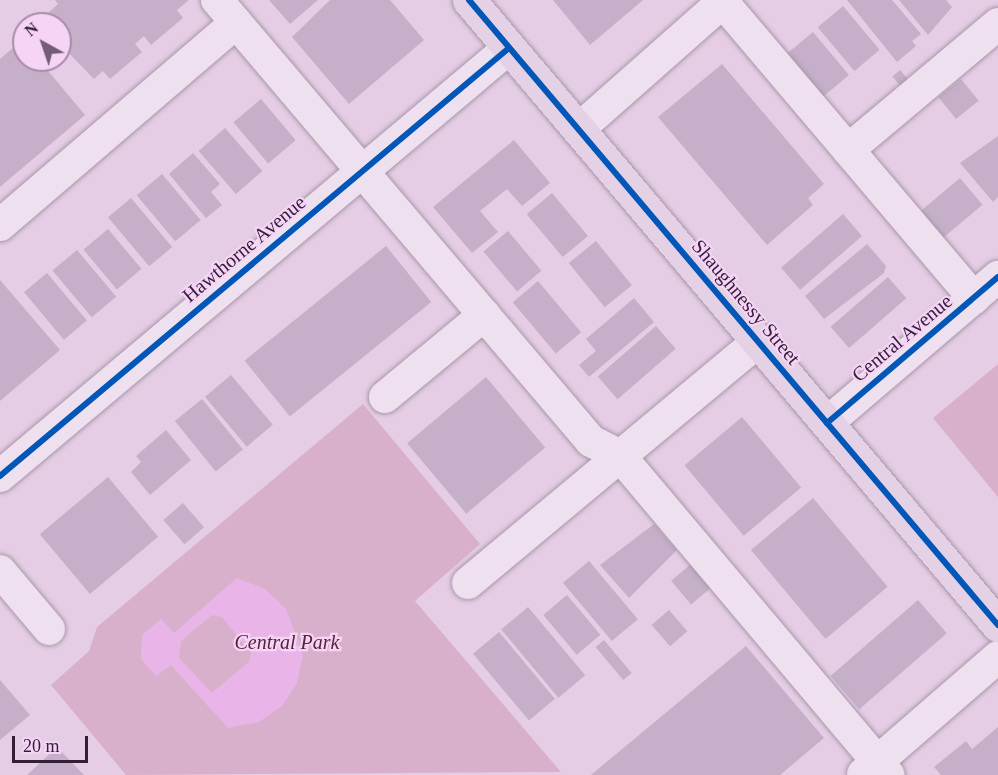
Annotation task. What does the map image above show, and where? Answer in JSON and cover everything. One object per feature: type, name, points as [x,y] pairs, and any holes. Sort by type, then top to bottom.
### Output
[{"type":"main road","name":"Shaughnessy Street","points":[[469,0],[998,625]]},
{"type":"street","points":[[579,129],[723,1],[974,298]]},
{"type":"street","points":[[0,225],[227,11],[591,441],[620,456],[876,771],[998,657]]},
{"type":"street","points":[[848,150],[998,24]]},
{"type":"street","name":"Hawthorne Avenue","points":[[0,476],[509,48]]},
{"type":"street","name":"Central Avenue","points":[[827,423],[998,278]]},
{"type":"street","points":[[384,397],[484,315]]},
{"type":"street","points":[[468,583],[758,341]]},
{"type":"street","points":[[0,571],[49,629]]},
{"type":"green space","points":[[998,364],[998,497],[933,418]]},
{"type":"green space","name":"Central Park","points":[[363,404],[480,544],[415,601],[561,772],[126,775],[51,685],[89,651],[97,627]]},
{"type":"sand","points":[[237,578],[265,589],[286,609],[303,655],[297,683],[282,706],[259,722],[228,728],[171,665],[156,676],[141,659],[142,635],[161,619],[174,633]],"holes":[[[212,615],[222,617],[251,653],[249,662],[212,693],[179,658],[181,641]]]},
{"type":"building","points":[[55,0],[189,0],[177,10],[183,18],[151,45],[144,36],[135,44],[142,52],[110,79],[103,71],[94,79],[72,56],[72,12],[49,12],[58,4]]},
{"type":"building","points":[[269,0],[318,0],[290,24]]},
{"type":"building","points":[[330,0],[390,0],[424,40],[349,104],[292,37]]},
{"type":"building","points":[[553,0],[643,0],[590,45]]},
{"type":"building","points":[[847,0],[892,0],[921,34],[912,41],[916,46],[897,62]]},
{"type":"building","points":[[899,0],[946,0],[952,7],[928,35]]},
{"type":"building","points":[[843,6],[880,50],[854,71],[818,27]]},
{"type":"building","points":[[813,32],[849,75],[823,97],[787,54]]},
{"type":"building","points":[[12,49],[12,72],[49,72],[85,115],[0,187],[0,59]]},
{"type":"building","points":[[722,64],[824,184],[808,198],[813,205],[767,245],[658,117]]},
{"type":"building","points":[[900,70],[910,82],[903,89],[892,76]]},
{"type":"building","points":[[961,79],[979,101],[956,119],[938,97]]},
{"type":"building","points":[[261,99],[296,140],[268,164],[233,122]]},
{"type":"building","points":[[225,128],[262,171],[236,194],[199,151]]},
{"type":"building","points":[[998,136],[998,197],[993,202],[960,163]]},
{"type":"building","points":[[514,140],[550,183],[522,206],[507,189],[480,211],[498,232],[472,253],[433,207]]},
{"type":"building","points":[[193,153],[220,184],[211,192],[222,205],[206,218],[169,174]]},
{"type":"building","points":[[162,174],[201,220],[175,241],[137,195]]},
{"type":"building","points":[[960,178],[982,205],[943,238],[920,211]]},
{"type":"building","points":[[552,193],[588,236],[563,257],[527,214]]},
{"type":"building","points":[[131,198],[172,247],[149,266],[108,217]]},
{"type":"building","points":[[843,214],[862,236],[800,290],[781,268]]},
{"type":"building","points":[[108,229],[141,269],[117,289],[83,250]]},
{"type":"building","points":[[508,231],[541,271],[517,291],[483,252]]},
{"type":"building","points":[[596,241],[632,285],[605,307],[569,263]]},
{"type":"building","points":[[867,244],[886,266],[884,273],[824,319],[805,296]]},
{"type":"building","points":[[386,246],[431,302],[290,416],[245,361]]},
{"type":"building","points":[[77,250],[116,297],[92,317],[52,271]]},
{"type":"building","points":[[47,273],[87,320],[64,340],[24,292]]},
{"type":"building","points":[[888,277],[906,298],[849,348],[831,327]]},
{"type":"building","points":[[0,280],[60,350],[0,401]]},
{"type":"building","points":[[538,281],[581,332],[556,354],[513,302]]},
{"type":"building","points":[[634,298],[654,322],[589,377],[579,365],[596,351],[586,339]]},
{"type":"building","points":[[656,326],[676,349],[618,399],[598,377]]},
{"type":"building","points":[[231,375],[273,425],[247,447],[205,397]]},
{"type":"building","points":[[486,377],[545,447],[466,514],[407,443]]},
{"type":"building","points":[[202,399],[243,450],[216,472],[175,421]]},
{"type":"building","points":[[742,417],[801,487],[744,536],[685,465]]},
{"type":"building","points":[[166,430],[191,460],[150,495],[131,472],[141,462],[136,456]]},
{"type":"building","points":[[108,477],[158,537],[90,594],[40,534]]},
{"type":"building","points":[[813,498],[888,587],[826,639],[751,550]]},
{"type":"building","points":[[183,503],[204,527],[184,544],[163,520]]},
{"type":"building","points":[[654,524],[677,550],[629,598],[600,565]]},
{"type":"building","points":[[589,561],[638,619],[612,641],[563,583]]},
{"type":"building","points":[[691,564],[711,588],[691,604],[671,581]]},
{"type":"building","points":[[567,595],[600,635],[577,655],[543,615]]},
{"type":"building","points":[[918,600],[947,633],[859,709],[830,676]]},
{"type":"building","points":[[528,607],[585,675],[558,698],[501,629]]},
{"type":"building","points":[[669,610],[687,631],[670,646],[652,625]]},
{"type":"building","points":[[499,632],[555,699],[529,721],[473,654]]},
{"type":"building","points":[[604,640],[632,673],[623,680],[596,647]]},
{"type":"building","points":[[746,646],[824,738],[780,775],[591,775]]},
{"type":"building","points":[[0,680],[30,715],[0,740]]},
{"type":"building","points":[[998,727],[998,775],[941,775],[934,767],[966,741],[972,749]]},
{"type":"building","points":[[57,747],[84,775],[27,775]]},
{"type":"cycle path","points":[[469,0],[998,625]]},
{"type":"cycle path","points":[[0,476],[509,48]]},
{"type":"cycle path","points":[[827,423],[998,277]]}]
